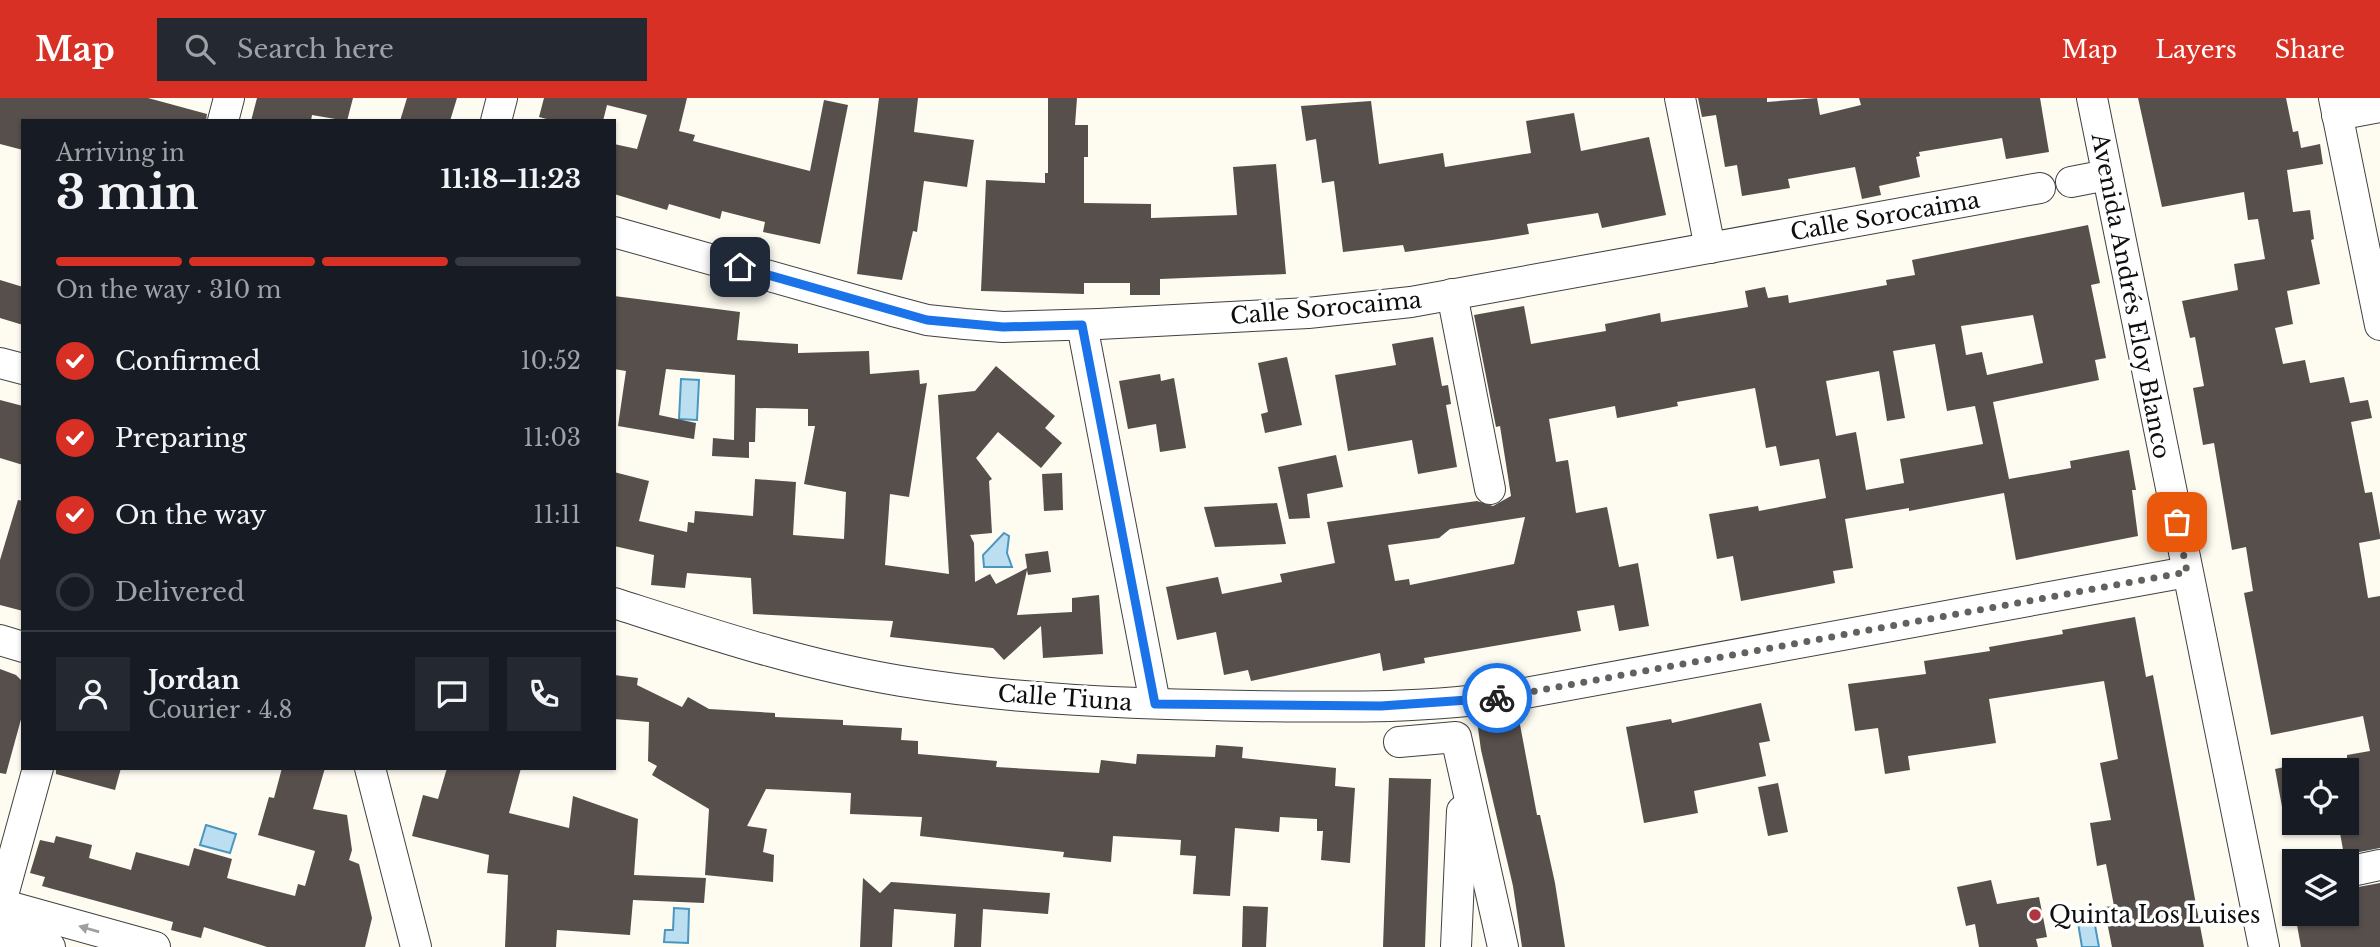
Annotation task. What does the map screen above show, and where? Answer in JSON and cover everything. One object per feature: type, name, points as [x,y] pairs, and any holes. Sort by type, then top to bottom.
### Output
[{"type":"street","points":[[223,119],[228,98]]},
{"type":"street","points":[[497,119],[502,98]]},
{"type":"street","points":[[1679,98],[1710,248]]},
{"type":"street","name":"Avenida Andrés Eloy Blanco","points":[[2092,98],[2264,947]]},
{"type":"street","points":[[2380,107],[2336,107],[2380,325]]},
{"type":"street","points":[[2071,182],[2107,175]]},
{"type":"street","name":"Calle Sorocaima","points":[[616,233],[927,320],[1003,327],[1082,325],[1363,309],[2040,188]]},
{"type":"street","points":[[1452,295],[1490,489]]},
{"type":"street","points":[[1082,325],[1155,704]]},
{"type":"street","points":[[0,363],[21,368]]},
{"type":"street","name":"Calle Tiuna","points":[[616,604],[753,647],[899,680],[988,692],[1155,704],[1381,706],[1472,702],[2187,572]]},
{"type":"street","points":[[0,640],[21,646]]},
{"type":"street","points":[[1399,742],[1456,737],[1503,947]]},
{"type":"street","points":[[37,770],[0,905],[155,947]]},
{"type":"street","points":[[371,770],[416,947]]},
{"type":"street","points":[[1456,947],[1464,773]]},
{"type":"street","points":[[2359,869],[2380,865]]},
{"type":"street","points":[[0,933],[50,947]]},
{"type":"water","points":[[681,379],[699,380],[697,420],[679,419]]},
{"type":"water","points":[[1004,533],[1009,536],[1007,553],[1012,567],[984,567],[983,555]]},
{"type":"water","points":[[206,825],[236,834],[230,853],[200,845]]},
{"type":"water","points":[[674,908],[689,909],[688,943],[664,942],[665,930],[673,930]]},
{"type":"water","points":[[2094,920],[2099,947],[2082,947],[2078,923]]},
{"type":"building","points":[[0,98],[148,98],[207,114],[206,119],[21,119],[21,149],[0,144]]},
{"type":"building","points":[[257,98],[353,98],[348,119],[312,115],[311,119],[252,119]]},
{"type":"building","points":[[407,98],[457,98],[451,119],[401,119]]},
{"type":"building","points":[[544,98],[687,98],[679,131],[695,135],[693,141],[810,171],[824,100],[848,105],[820,244],[763,232],[765,222],[722,211],[720,219],[669,204],[667,210],[616,195],[616,144],[637,149],[647,115],[607,105],[604,119],[539,117]]},
{"type":"building","points":[[879,98],[918,98],[914,132],[974,140],[967,187],[924,181],[917,232],[913,231],[902,280],[857,274]]},
{"type":"building","points":[[1048,98],[1077,98],[1075,125],[1088,125],[1088,157],[1084,157],[1084,203],[1151,204],[1151,218],[1237,215],[1233,167],[1276,164],[1286,274],[1160,279],[1160,295],[1130,295],[1130,283],[1084,283],[1084,294],[981,291],[986,180],[1045,183],[1045,173],[1048,173]]},
{"type":"building","points":[[1698,98],[1767,98],[1767,102],[1817,98],[1820,115],[1861,105],[1859,98],[2040,98],[2049,152],[2006,159],[2002,138],[1919,152],[1920,156],[1916,157],[1920,177],[1879,186],[1881,195],[1862,199],[1855,167],[1788,179],[1790,188],[1742,196],[1737,165],[1725,167],[1716,115],[1702,117]]},
{"type":"building","points":[[2138,98],[2286,98],[2293,132],[2298,131],[2301,148],[2320,144],[2323,164],[2287,170],[2293,212],[2310,210],[2314,239],[2311,240],[2320,284],[2287,291],[2293,324],[2275,328],[2283,364],[2305,360],[2310,383],[2344,377],[2350,403],[2368,400],[2372,418],[2351,422],[2365,493],[2372,492],[2380,535],[2380,539],[2359,543],[2368,598],[2380,596],[2380,848],[2359,852],[2359,849],[2343,849],[2340,835],[2359,835],[2359,758],[2347,758],[2347,755],[2370,751],[2363,716],[2271,735],[2244,593],[2253,591],[2246,547],[2232,550],[2214,443],[2203,445],[2193,388],[2204,386],[2195,337],[2190,338],[2182,301],[2238,290],[2234,264],[2265,259],[2258,219],[2248,220],[2244,192],[2162,207]]},
{"type":"building","points":[[1371,101],[1379,164],[1443,153],[1445,167],[1531,153],[1526,121],[1574,113],[1581,151],[1649,137],[1666,215],[1602,228],[1598,213],[1527,224],[1529,234],[1492,240],[1405,252],[1403,245],[1343,252],[1334,181],[1322,183],[1316,139],[1306,141],[1301,106]]},
{"type":"building","points":[[2088,225],[2100,283],[2091,285],[2106,358],[2095,360],[2099,380],[1993,402],[2009,479],[2071,468],[2070,461],[2129,450],[2136,490],[2132,490],[2138,536],[2016,560],[2004,493],[1909,511],[1909,508],[1845,519],[1853,568],[1833,571],[1835,583],[1741,601],[1733,556],[1717,559],[1709,514],[1758,506],[1759,511],[1826,498],[1819,459],[1780,466],[1776,446],[1766,448],[1755,388],[1677,402],[1678,406],[1617,418],[1615,406],[1549,419],[1556,462],[1568,460],[1576,513],[1607,507],[1619,567],[1638,563],[1649,626],[1619,631],[1614,605],[1577,611],[1581,631],[1424,658],[1425,663],[1383,671],[1380,653],[1251,681],[1248,670],[1224,675],[1216,632],[1177,640],[1166,587],[1218,577],[1222,594],[1282,582],[1280,574],[1335,563],[1327,522],[1477,501],[1493,506],[1511,496],[1500,426],[1496,427],[1474,315],[1524,306],[1531,344],[1606,331],[1605,324],[1660,313],[1661,322],[1748,307],[1745,291],[1765,287],[1768,298],[1788,295],[1789,303],[1887,285],[1886,280],[1915,275],[1912,260]],"holes":[[[2033,315],[2043,363],[1987,375],[1982,352],[1966,355],[1961,326]],[[1935,344],[1947,411],[1975,406],[1983,444],[1900,459],[1904,483],[1866,490],[1856,432],[1836,436],[1826,381],[1879,371],[1887,421],[1905,418],[1893,351]],[[1525,517],[1514,564],[1410,585],[1409,579],[1395,581],[1388,545],[1439,538],[1450,529]]]},
{"type":"building","points":[[0,280],[21,286],[21,324],[0,318]]},
{"type":"building","points":[[616,296],[740,312],[737,340],[798,344],[798,353],[869,351],[870,374],[919,370],[920,384],[927,383],[909,497],[890,494],[885,565],[949,574],[938,395],[975,391],[996,366],[1055,416],[1045,428],[1062,443],[1041,468],[998,432],[976,458],[992,479],[989,481],[992,533],[970,535],[974,543],[975,582],[990,574],[996,584],[1027,568],[1025,554],[1048,551],[1051,572],[1028,575],[1027,570],[1017,615],[1072,612],[1072,598],[1099,595],[1103,654],[1043,658],[1041,626],[1004,660],[993,648],[890,637],[893,621],[753,614],[751,578],[687,573],[685,588],[651,585],[654,555],[616,546],[616,473],[649,481],[639,521],[687,532],[688,522],[694,523],[695,511],[753,516],[755,479],[796,482],[793,535],[844,539],[846,492],[804,484],[815,426],[808,426],[808,409],[756,408],[755,442],[749,442],[749,458],[712,456],[713,438],[734,440],[735,375],[666,369],[659,415],[696,423],[694,439],[618,426],[626,371],[616,369]]},
{"type":"building","points":[[1433,337],[1442,386],[1448,385],[1451,404],[1446,405],[1457,467],[1418,474],[1412,440],[1348,451],[1335,375],[1396,365],[1392,344]]},
{"type":"building","points":[[1287,357],[1302,425],[1265,433],[1261,414],[1268,412],[1258,363]]},
{"type":"building","points":[[1160,374],[1161,381],[1174,378],[1186,448],[1160,452],[1156,424],[1128,429],[1119,381]]},
{"type":"building","points":[[0,400],[21,405],[21,464],[0,458]]},
{"type":"building","points":[[1336,455],[1343,487],[1307,494],[1310,518],[1289,519],[1278,467]]},
{"type":"building","points":[[1062,473],[1063,510],[1044,511],[1042,474]]},
{"type":"building","points":[[18,500],[21,501],[21,610],[0,605],[0,560]]},
{"type":"building","points":[[1277,503],[1286,544],[1215,547],[1204,507]]},
{"type":"building","points":[[2135,617],[2146,677],[2153,675],[2204,947],[2112,947],[2104,907],[2114,906],[2106,864],[2097,866],[2090,823],[2111,820],[2100,763],[2118,759],[2104,681],[1989,699],[1996,743],[1908,756],[1910,770],[1885,774],[1878,728],[1855,731],[1848,684],[1926,674],[1924,661],[1990,651],[1989,647],[2063,634],[2062,630]]},
{"type":"building","points":[[0,669],[16,675],[21,680],[21,719],[6,774],[0,773]]},
{"type":"building","points":[[616,675],[638,678],[637,685],[682,707],[688,697],[709,709],[775,713],[775,717],[843,720],[843,725],[902,728],[901,740],[918,741],[918,754],[997,761],[996,767],[1099,773],[1101,760],[1136,764],[1137,754],[1215,757],[1216,745],[1243,747],[1242,758],[1336,768],[1335,786],[1355,788],[1350,863],[1321,860],[1323,831],[1317,831],[1317,819],[1280,817],[1279,832],[1235,828],[1230,896],[1193,894],[1196,856],[1180,855],[1181,840],[1113,836],[1111,862],[1063,857],[1064,852],[920,836],[922,817],[850,814],[851,793],[766,789],[747,826],[767,829],[763,852],[774,855],[773,882],[705,875],[709,809],[652,775],[657,766],[648,761],[649,722],[616,719]]},
{"type":"building","points":[[1761,703],[1770,741],[1759,743],[1766,776],[1694,791],[1698,813],[1644,823],[1626,727],[1671,719],[1672,723]]},
{"type":"building","points":[[1518,714],[1537,815],[1540,815],[1555,883],[1565,947],[1522,947],[1513,886],[1481,750],[1477,721]]},
{"type":"building","points":[[2282,768],[2282,807],[2275,769]]},
{"type":"building","points":[[56,770],[120,770],[115,790],[56,774]]},
{"type":"building","points":[[281,770],[324,770],[313,809],[347,815],[352,850],[349,860],[359,864],[372,918],[365,947],[267,947],[204,927],[201,938],[171,930],[173,922],[42,886],[45,877],[30,873],[40,840],[54,843],[56,836],[92,845],[89,858],[131,870],[136,852],[189,866],[194,848],[232,859],[227,878],[295,896],[298,884],[305,886],[315,851],[258,835],[269,797],[274,798]]},
{"type":"building","points":[[446,770],[520,770],[509,813],[569,828],[573,796],[638,819],[634,875],[706,878],[704,903],[633,900],[630,935],[557,930],[556,947],[505,947],[508,875],[487,873],[489,855],[412,836],[423,795],[438,799]]},
{"type":"building","points":[[1389,778],[1431,779],[1425,947],[1383,947]]},
{"type":"building","points":[[1778,783],[1788,832],[1768,836],[1758,787]]},
{"type":"building","points":[[863,878],[880,893],[891,882],[1050,893],[1048,914],[983,909],[981,947],[954,947],[956,914],[894,909],[892,947],[860,947]]},
{"type":"building","points":[[1991,880],[1997,904],[2039,897],[2047,937],[2036,939],[2038,947],[1979,947],[1975,924],[1966,926],[1957,887]]},
{"type":"building","points":[[2380,883],[2380,947],[2301,947],[2297,926],[2359,926],[2359,887]]},
{"type":"building","points":[[1243,906],[1268,907],[1266,947],[1242,947]]},
{"type":"way so far","points":[[1497,698],[2187,572],[2177,522]]},
{"type":"place","name":"Quinta Los Luises","points":[[2035,915]]},
{"type":"route","points":[[740,267],[927,320],[1003,327],[1082,325],[1155,704],[1381,706],[1430,705],[1497,698]]}]
